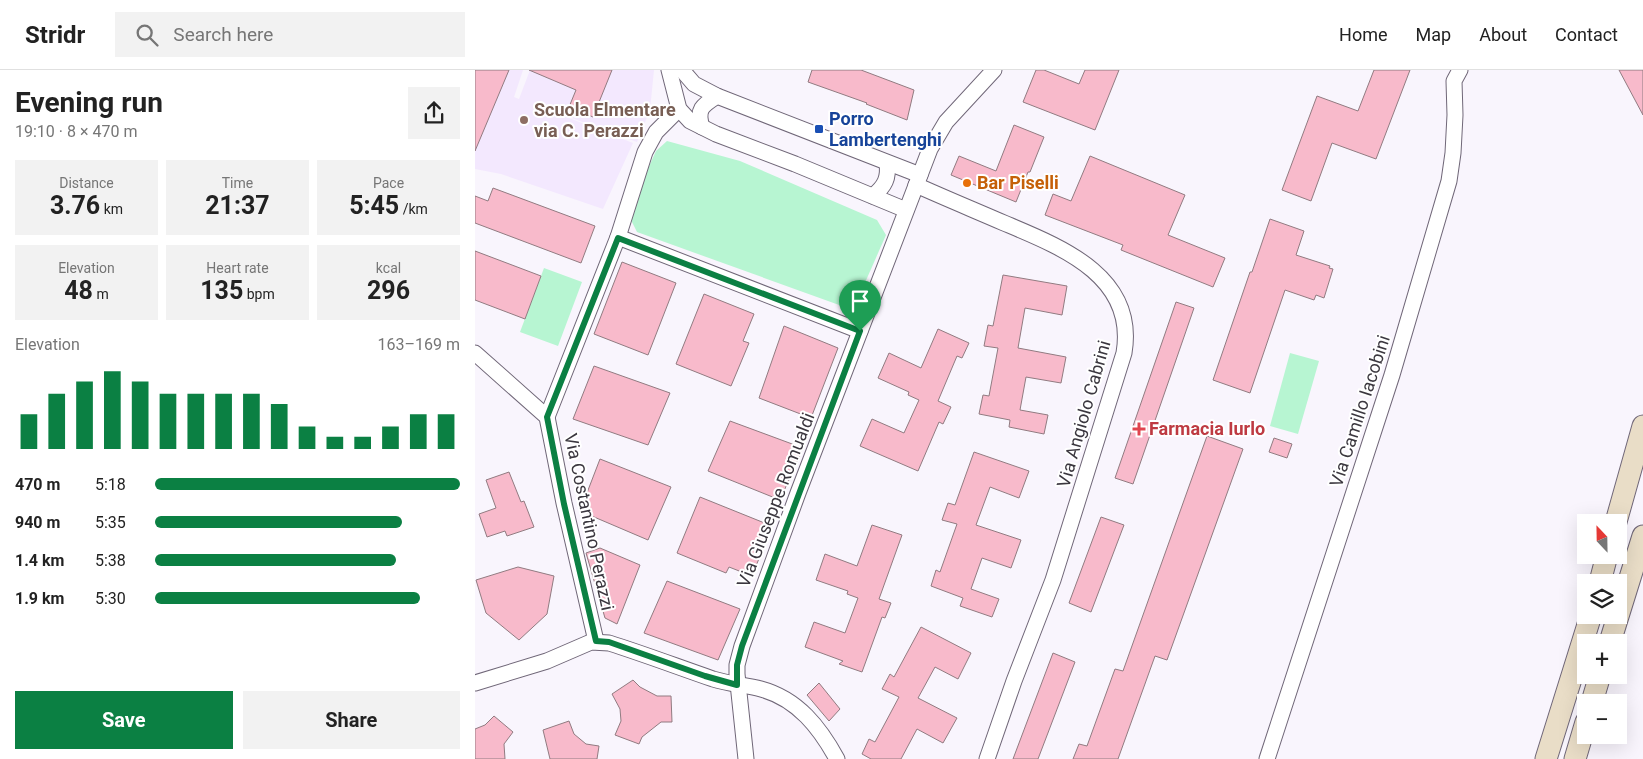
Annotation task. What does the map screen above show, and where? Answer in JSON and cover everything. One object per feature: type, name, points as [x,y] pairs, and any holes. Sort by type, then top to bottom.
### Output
[{"type":"main road","points":[[1618,514],[1643,426]]},
{"type":"main road","points":[[1612,634],[1643,536]]},
{"type":"main road","points":[[1546,759],[1588,624]]},
{"type":"main road","points":[[1575,759],[1579,744]]},
{"type":"street","points":[[669,70],[679,110],[689,121],[906,210]]},
{"type":"street","name":"Via Angiolo Cabrini","points":[[682,70],[694,84],[717,96],[887,163],[918,180],[1054,244],[1095,272],[1107,285],[1121,310],[1125,331],[1124,353],[1053,580],[1014,681],[987,759]]},
{"type":"street","name":"Via Giuseppe Romualdi","points":[[745,759],[737,685],[737,665],[742,646],[930,148],[946,122],[994,70]]},
{"type":"street","name":"Via Camillo Iacobini","points":[[1267,759],[1392,375],[1449,181],[1455,115],[1454,74]]},
{"type":"street","points":[[702,127],[699,114],[709,101],[717,96]]},
{"type":"street","points":[[547,417],[618,238],[645,152],[656,132],[679,110]]},
{"type":"street","points":[[873,196],[884,185],[887,178],[887,163]]},
{"type":"street","points":[[618,238],[860,331]]},
{"type":"street","name":"Via Costantino Perazzi","points":[[475,353],[547,417],[564,504],[596,641]]},
{"type":"street","points":[[475,683],[547,660],[586,644],[596,641],[609,642],[712,678],[763,690],[779,696],[794,704],[818,729],[837,759]]},
{"type":"shaded area","name":"Scuola Elmentare via C. Perazzi","points":[[475,70],[523,70],[514,97],[519,99],[530,70],[654,70],[650,110],[637,142],[536,105],[633,143],[603,209],[501,174],[475,169]]},
{"type":"green space","points":[[667,141],[740,161],[877,220],[886,235],[853,310],[637,232],[631,220],[640,186],[656,151]]},
{"type":"green space","points":[[544,268],[582,282],[558,346],[520,332]]},
{"type":"green space","points":[[1290,353],[1319,361],[1298,434],[1270,426]]},
{"type":"building","points":[[475,70],[509,70],[475,151]]},
{"type":"building","points":[[529,70],[612,70],[593,117],[569,107],[576,90]]},
{"type":"building","points":[[812,70],[861,70],[914,90],[907,120],[867,103],[808,82]]},
{"type":"building","points":[[1036,70],[1044,70],[1079,84],[1085,70],[1119,70],[1095,130],[1023,102]]},
{"type":"building","points":[[1374,70],[1410,70],[1376,159],[1332,143],[1311,201],[1282,190],[1317,96],[1358,111]]},
{"type":"building","points":[[1619,70],[1643,70],[1643,115]]},
{"type":"building","points":[[1014,125],[1044,137],[1016,202],[951,175],[959,156],[996,171]]},
{"type":"building","points":[[1090,156],[1185,195],[1168,235],[1225,258],[1213,287],[1121,250],[1123,245],[1045,215],[1053,194],[1071,201]]},
{"type":"building","points":[[493,188],[595,226],[581,263],[475,223],[475,196],[488,201]]},
{"type":"building","points":[[1270,219],[1304,231],[1296,255],[1330,266],[1329,268],[1333,269],[1324,298],[1316,295],[1314,300],[1285,290],[1250,393],[1213,380]]},
{"type":"building","points":[[475,251],[541,276],[525,319],[475,300]]},
{"type":"building","points":[[622,262],[676,283],[648,355],[594,334]]},
{"type":"building","points":[[1003,275],[1067,286],[1062,315],[1025,308],[1018,348],[1066,357],[1061,383],[1026,377],[1020,410],[1048,415],[1044,434],[1009,427],[1010,420],[979,414],[983,395],[989,396],[998,348],[984,346],[988,325],[993,326]]},
{"type":"building","points":[[704,294],[754,314],[743,341],[749,343],[731,386],[676,364]]},
{"type":"building","points":[[1176,302],[1194,308],[1133,484],[1115,478]]},
{"type":"building","points":[[784,326],[838,348],[811,418],[759,398]]},
{"type":"building","points":[[938,329],[969,343],[962,358],[957,356],[938,401],[951,407],[943,424],[939,422],[918,471],[860,446],[872,419],[904,433],[919,400],[908,395],[909,392],[878,378],[889,353],[921,368]]},
{"type":"building","points":[[594,366],[670,393],[648,445],[573,419]]},
{"type":"building","points":[[730,421],[803,448],[780,500],[708,471]]},
{"type":"building","points":[[1207,436],[1243,449],[1167,660],[1155,656],[1118,759],[1073,759],[1079,744],[1087,746],[1115,669],[1123,671]]},
{"type":"building","points":[[1274,438],[1292,444],[1287,458],[1269,452]]},
{"type":"building","points":[[974,452],[1029,471],[1019,498],[990,487],[976,525],[1021,540],[1011,568],[982,558],[971,589],[999,599],[992,617],[960,606],[963,598],[931,586],[936,570],[940,572],[957,524],[942,520],[948,503],[955,505]]},
{"type":"building","points":[[600,459],[671,487],[648,540],[580,511]]},
{"type":"building","points":[[509,472],[521,502],[524,501],[534,527],[507,536],[505,531],[487,537],[479,514],[496,508],[486,480]]},
{"type":"building","points":[[700,497],[772,526],[752,576],[729,567],[726,573],[677,553]]},
{"type":"building","points":[[1101,517],[1124,525],[1091,612],[1069,603]]},
{"type":"building","points":[[872,525],[902,535],[879,599],[891,603],[885,618],[882,617],[862,672],[839,664],[843,661],[805,647],[814,622],[845,633],[858,598],[847,594],[848,591],[816,580],[825,554],[857,566]]},
{"type":"building","points":[[600,548],[640,565],[617,624],[605,618],[586,553]]},
{"type":"building","points":[[518,567],[554,576],[547,614],[519,640],[486,613],[476,580]]},
{"type":"building","points":[[667,581],[740,609],[718,660],[644,633]]},
{"type":"building","points":[[921,627],[971,653],[958,679],[935,667],[918,698],[957,718],[943,743],[917,729],[901,759],[871,759],[862,754],[869,739],[875,742],[899,697],[882,689],[890,674],[894,677]]},
{"type":"building","points":[[1053,653],[1075,662],[1038,759],[1013,759]]},
{"type":"building","points":[[633,680],[640,687],[657,696],[671,696],[672,722],[661,722],[642,737],[639,744],[615,735],[621,721],[620,709],[612,694]]},
{"type":"building","points":[[819,683],[840,709],[829,721],[807,695]]},
{"type":"building","points":[[494,716],[513,732],[504,744],[505,759],[475,759],[475,729],[485,725]]},
{"type":"building","points":[[569,721],[574,734],[586,744],[599,746],[597,759],[550,759],[543,730]]},
{"type":"place","name":"Scuola Elmentare via C. Perazzi","points":[[524,120]]},
{"type":"place","name":"Porro Lambertenghi","points":[[819,129]]},
{"type":"place","name":"Bar Piselli","points":[[967,183]]},
{"type":"place","name":"Farmacia Iurlo","points":[[1139,429]]},
{"type":"route","points":[[618,238],[860,331],[742,646],[737,665],[737,685],[705,676],[609,642],[596,641],[564,504],[547,417],[618,238]]}]
